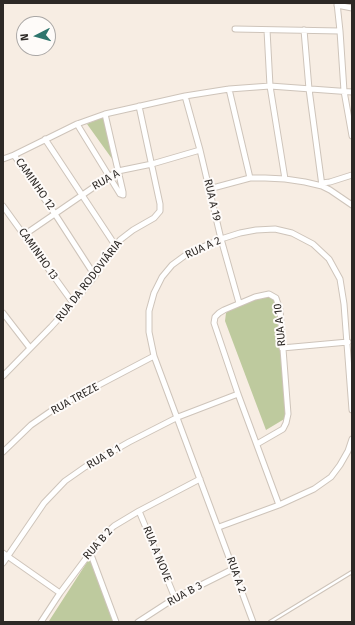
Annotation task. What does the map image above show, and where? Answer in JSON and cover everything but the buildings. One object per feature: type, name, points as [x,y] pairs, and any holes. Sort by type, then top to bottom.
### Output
[{"type":"street","points":[[352,8],[337,4],[344,91],[352,136]]},
{"type":"street","points":[[235,29],[340,31]]},
{"type":"street","points":[[267,30],[270,86],[285,179]]},
{"type":"street","points":[[304,30],[309,89],[322,185]]},
{"type":"street","points":[[3,159],[77,124],[105,114],[185,96],[229,89],[270,86],[352,92]]},
{"type":"street","points":[[229,89],[250,178]]},
{"type":"street","name":"RUA A 19","points":[[185,96],[200,150],[221,239],[239,303]]},
{"type":"street","points":[[139,106],[152,164]]},
{"type":"street","points":[[77,124],[120,194],[123,195],[105,114]]},
{"type":"street","points":[[44,140],[115,245]]},
{"type":"street","name":"RUA A","points":[[24,235],[118,171],[152,164],[200,150]]},
{"type":"street","name":"CAMINHO 12","points":[[14,155],[55,214],[95,276]]},
{"type":"street","name":"RUA DA RODOVIÁRIA","points":[[3,376],[52,327],[95,276],[115,245],[126,235],[154,218],[160,211],[161,208],[152,164]]},
{"type":"street","points":[[322,185],[352,175]]},
{"type":"street","points":[[209,189],[250,178],[285,179],[322,185],[352,205]]},
{"type":"street","name":"CAMINHO 13","points":[[3,206],[72,303]]},
{"type":"street","name":"RUA A 2","points":[[253,622],[219,527],[154,356],[149,332],[149,311],[154,293],[162,277],[172,265],[187,254],[221,239],[240,233],[275,229],[292,233],[313,244],[329,259],[340,279],[348,342],[352,410]]},
{"type":"street","name":"RUA A 10","points":[[257,444],[283,429],[288,414],[280,310],[276,298],[269,294],[263,294],[239,303],[219,313],[215,317],[214,323],[238,394],[279,505]]},
{"type":"street","points":[[3,313],[30,348]]},
{"type":"street","points":[[282,348],[348,342]]},
{"type":"street","name":"RUA TREZE","points":[[3,452],[31,425],[57,407],[154,356]]},
{"type":"street","name":"RUA B 1","points":[[3,564],[5,555],[44,503],[65,481],[85,467],[129,442],[178,417],[238,394]]},
{"type":"street","points":[[219,527],[279,505],[314,489],[331,477],[348,451],[352,439]]},
{"type":"street","name":"RUA B 2","points":[[41,622],[90,552],[102,537],[114,526],[200,479]]},
{"type":"street","name":"RUA A NOVE","points":[[140,511],[175,598]]},
{"type":"street","points":[[90,552],[116,622]]},
{"type":"street","points":[[5,555],[60,593]]},
{"type":"street","name":"RUA B 3","points":[[138,622],[175,598],[233,569]]},
{"type":"lane","points":[[270,622],[352,572]]},
{"type":"green space","points":[[103,117],[115,163],[87,124]]},
{"type":"green space","points":[[268,295],[278,301],[286,418],[266,430],[225,321],[226,313],[229,310]]},
{"type":"green space","points":[[91,556],[114,622],[50,622],[49,621]]}]
